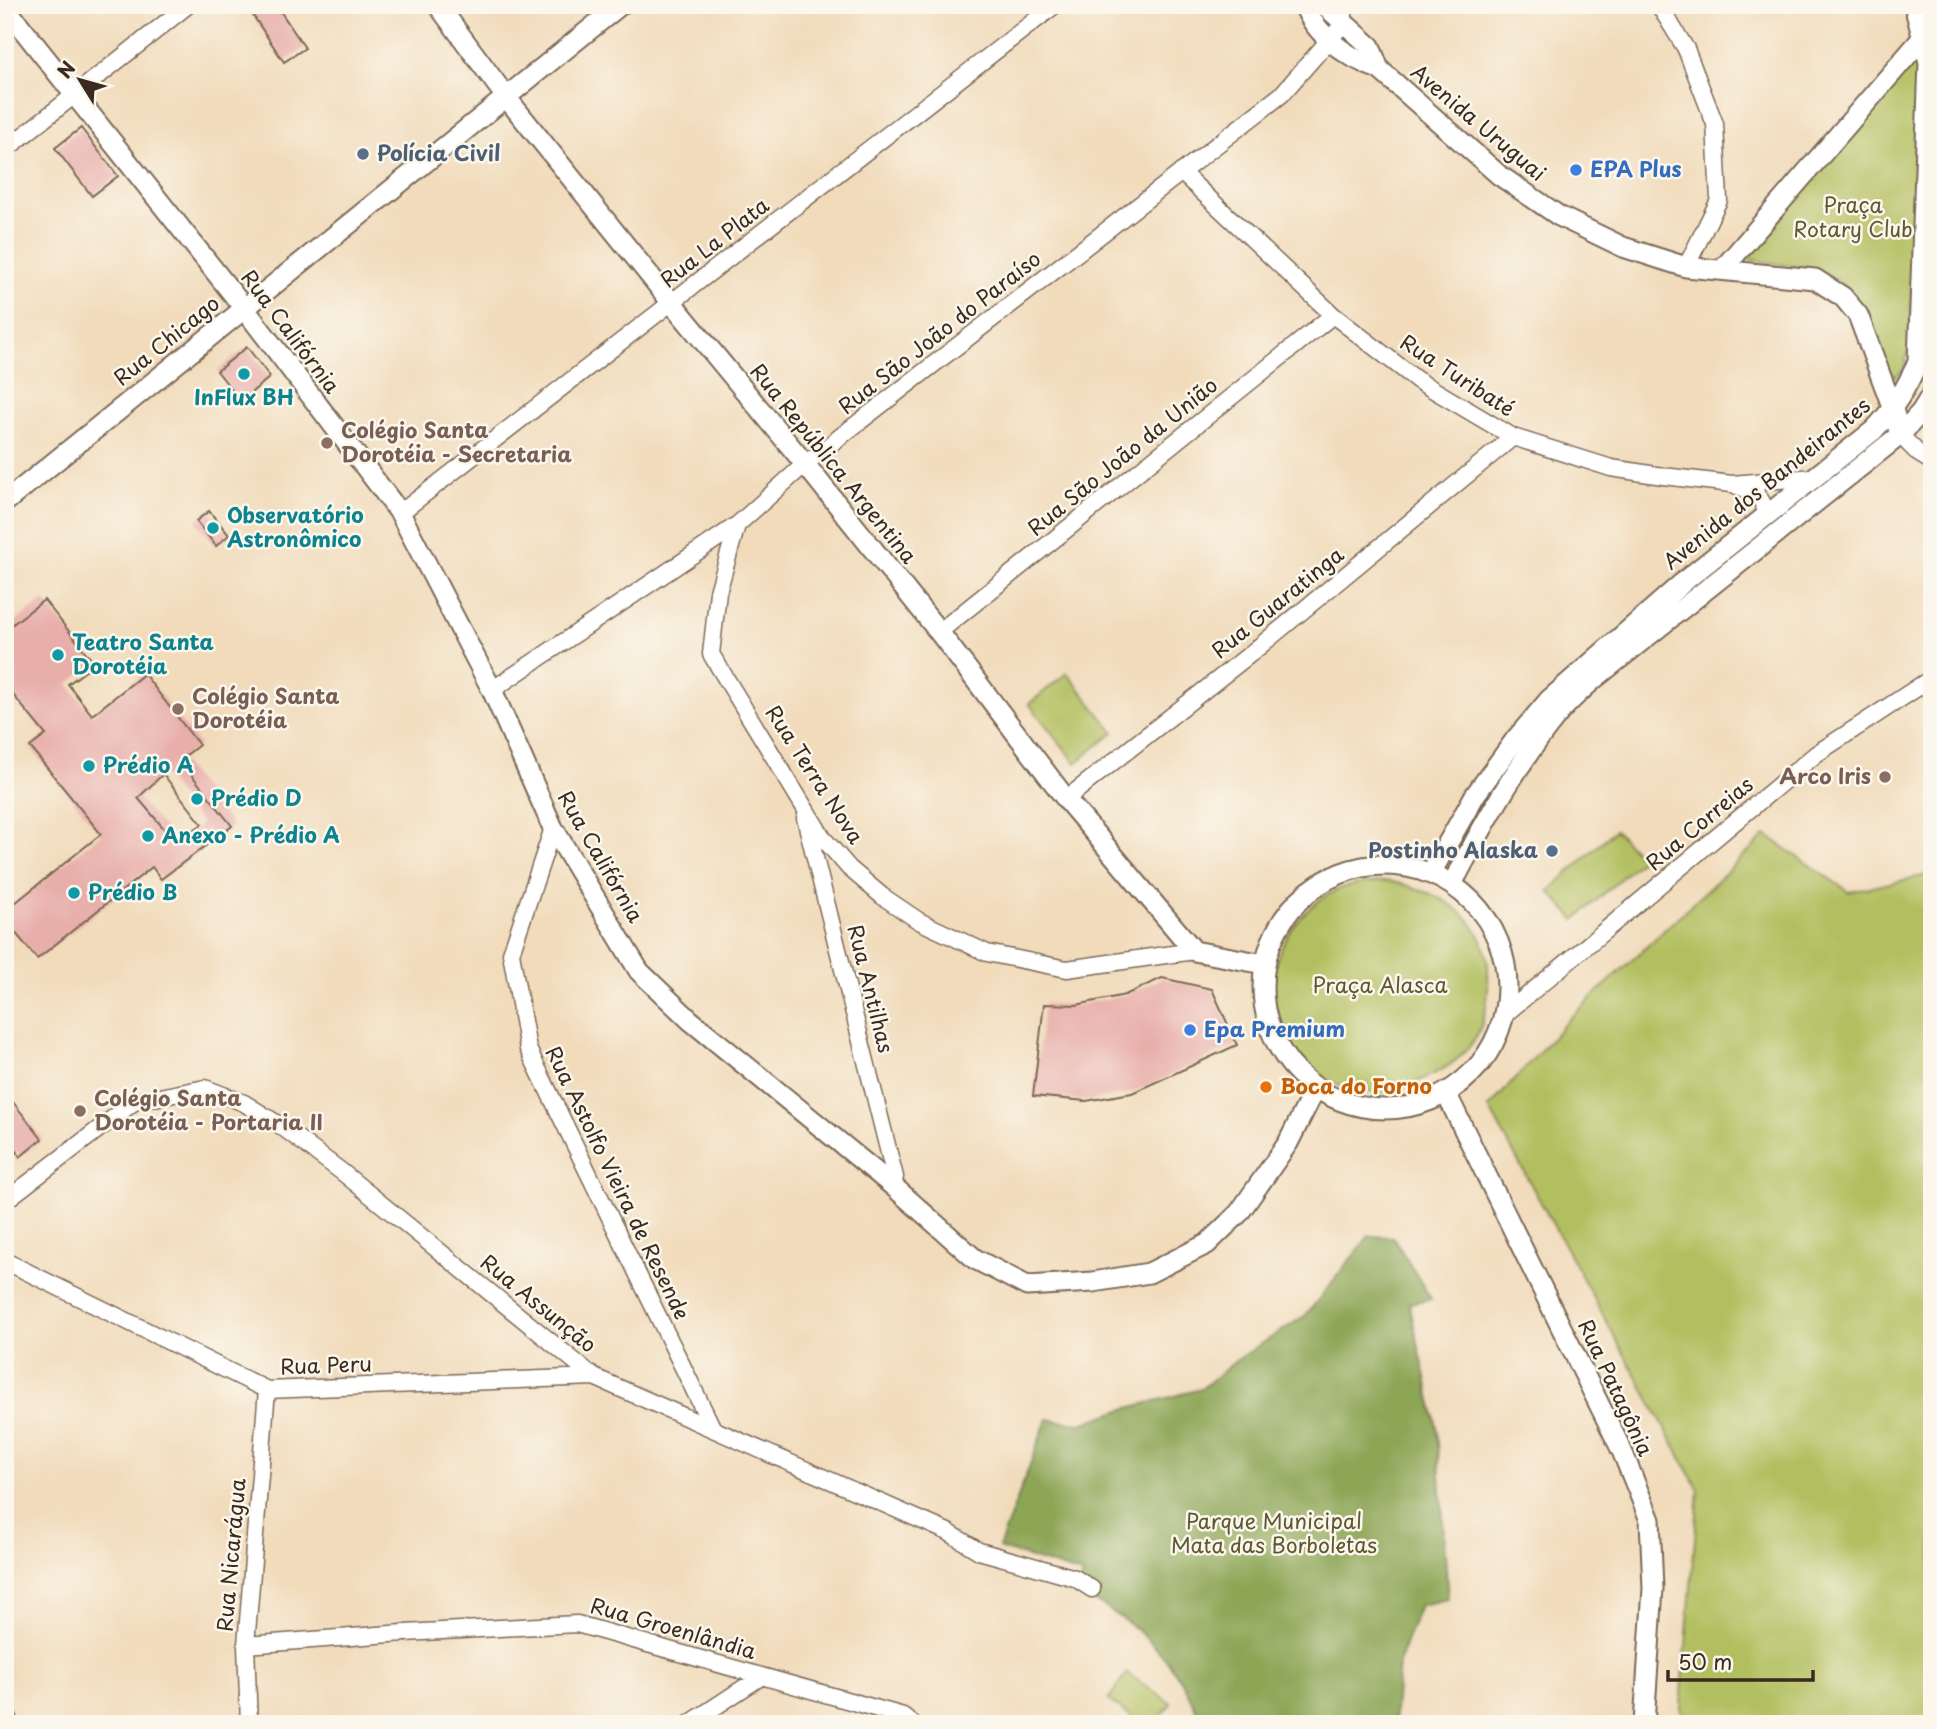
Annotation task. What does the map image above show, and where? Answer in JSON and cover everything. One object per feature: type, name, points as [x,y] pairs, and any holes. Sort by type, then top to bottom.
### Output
[{"type":"street","points":[[5,150],[188,5]]},
{"type":"street","name":"Rua República Argentina","points":[[438,5],[506,97],[806,464],[939,632],[1066,799],[1194,951]]},
{"type":"street","name":"Rua Chicago","points":[[5,502],[620,5]]},
{"type":"street","name":"Rua La Plata","points":[[400,513],[1055,5]]},
{"type":"street","name":"Avenida Uruguai","points":[[1304,5],[1309,19],[1356,61],[1379,69],[1499,175],[1559,216],[1623,247],[1686,267],[1815,279],[1843,297],[1858,315],[1900,435]]},
{"type":"street","name":"Avenida Uruguai","points":[[1324,5],[1344,14],[1370,46],[1379,69]]},
{"type":"street","points":[[1659,5],[1686,49],[1715,124],[1718,200],[1686,267]]},
{"type":"street","name":"Avenida dos Bandeirantes","points":[[1431,873],[1475,795],[1515,740],[1549,700],[1688,578],[1874,430],[1907,388],[1918,361],[1929,62],[1928,34],[1914,5]]},
{"type":"street","name":"Rua Califórnia","points":[[5,8],[244,308],[400,513],[492,690],[553,828],[639,971],[690,1020],[893,1186],[975,1259],[1027,1286],[1093,1282],[1149,1273],[1207,1244],[1239,1213],[1288,1143],[1315,1089]]},
{"type":"street","name":"Rua São João do Paraíso","points":[[492,690],[737,525],[806,464],[1282,95],[1331,40],[1344,14]]},
{"type":"street","points":[[1722,270],[1928,34]]},
{"type":"street","name":"Rua Turibaté","points":[[1181,172],[1333,315],[1416,380],[1513,437],[1611,468],[1732,484],[1755,492],[1762,499],[1767,514]]},
{"type":"street","name":"Rua São João da União","points":[[939,632],[1333,315]]},
{"type":"street","name":"Avenida dos Bandeirantes","points":[[1452,884],[1502,793],[1561,711],[1594,679],[1900,435],[1921,412],[1932,394]]},
{"type":"street","points":[[1900,435],[1919,454],[1932,462]]},
{"type":"street","name":"Rua Guaratinga","points":[[1066,799],[1248,655],[1513,437]]},
{"type":"street","name":"Rua Turibaté","points":[[1732,484],[1814,477]]},
{"type":"street","name":"Rua Terra Nova","points":[[737,525],[718,592],[711,654],[823,838],[849,868],[882,896],[919,921],[987,953],[1067,969],[1194,951],[1264,964]]},
{"type":"street","name":"Rua Correias","points":[[1504,1015],[1816,754],[1932,678]]},
{"type":"street","name":"Rua Antilhas","points":[[801,803],[895,1177],[893,1186]]},
{"type":"street","name":"Rua Astolfo Vieira de Resende","points":[[553,828],[510,953],[528,1049],[713,1429]]},
{"type":"street","points":[[1396,864],[1431,873],[1452,884],[1474,901],[1490,924],[1503,952],[1508,984],[1504,1015],[1492,1046],[1473,1073],[1447,1093],[1414,1106],[1380,1110],[1346,1104],[1315,1089],[1297,1074],[1282,1055],[1264,1012],[1264,964],[1276,930],[1297,901],[1326,879],[1360,866],[1396,864]]},
{"type":"street","name":"Rua Assunção","points":[[5,1201],[134,1102],[205,1088],[244,1103],[281,1126],[342,1172],[594,1377],[948,1532],[979,1551],[1075,1578],[1092,1589]]},
{"type":"street","name":"Rua Patagônia","points":[[1447,1093],[1622,1451],[1650,1520],[1653,1588],[1644,1724]]},
{"type":"street","name":"Rua Peru","points":[[5,1261],[267,1390],[594,1377]]},
{"type":"street","name":"Rua Nicarágua","points":[[249,1724],[246,1645],[267,1390]]},
{"type":"street","name":"Rua Groenlândia","points":[[246,1645],[577,1624],[903,1716],[913,1724]]},
{"type":"street","points":[[689,1724],[762,1676]]},
{"type":"street","points":[[5,1708],[11,1724]]},
{"type":"green space","name":"Praça Rotary Club","points":[[1911,65],[1918,67],[1910,345],[1904,369],[1895,377],[1887,367],[1867,318],[1843,285],[1813,270],[1746,259],[1745,256]]},
{"type":"green space","points":[[1067,673],[1114,732],[1076,763],[1029,704]]},
{"type":"green space","points":[[1615,830],[1642,859],[1575,920],[1549,891]]},
{"type":"green space","points":[[1766,835],[1849,892],[1932,874],[1932,1724],[1683,1724],[1681,1706],[1699,1490],[1489,1108],[1568,1020]]},
{"type":"green space","name":"Praça Alasca","points":[[1389,881],[1440,898],[1468,919],[1485,949],[1488,968],[1487,1002],[1479,1031],[1472,1043],[1450,1065],[1401,1088],[1367,1092],[1346,1088],[1326,1079],[1309,1066],[1295,1050],[1283,1031],[1276,1010],[1274,973],[1284,942],[1303,915],[1315,904],[1342,888]]},
{"type":"green space","name":"Parque Municipal Mata das Borboletas","points":[[1369,1236],[1393,1237],[1431,1299],[1409,1303],[1437,1427],[1448,1599],[1420,1605],[1399,1661],[1394,1724],[1181,1724],[1198,1714],[1177,1674],[1150,1642],[1134,1628],[1078,1592],[1082,1574],[999,1548],[1047,1419],[1081,1424],[1121,1410],[1201,1389],[1238,1359],[1306,1315]]},
{"type":"green space","points":[[1127,1673],[1171,1703],[1156,1724],[1142,1724],[1108,1700]]},
{"type":"building","points":[[246,5],[276,5],[305,48],[284,62]]},
{"type":"building","points":[[81,128],[118,176],[92,196],[55,148]]},
{"type":"building","name":"InFlux BH","points":[[247,347],[270,377],[241,401],[217,371]]},
{"type":"building","name":"Observatório Astronômico","points":[[209,511],[229,535],[216,546],[196,521]]},
{"type":"building","points":[[44,600],[95,664],[68,684],[92,715],[144,674],[199,745],[180,760],[232,826],[161,879],[152,867],[37,959],[5,920],[5,911],[101,834],[30,747],[46,735],[5,685],[5,630]],"holes":[[[163,774],[202,824],[176,843],[138,798]]]},
{"type":"building","points":[[1162,978],[1212,989],[1237,1045],[1132,1093],[1086,1101],[1033,1096],[1044,1004],[1076,1005],[1125,995]]},
{"type":"building","points":[[5,1092],[42,1139],[20,1157],[17,1151],[5,1160]]},
{"type":"place","name":"Polícia Civil","points":[[363,154]]},
{"type":"place","name":"EPA Plus","points":[[1576,170]]},
{"type":"place","name":"InFlux BH","points":[[244,374]]},
{"type":"place","name":"Colégio Santa Dorotéia - Secretaria","points":[[327,443]]},
{"type":"place","name":"Observatório Astronômico","points":[[213,528]]},
{"type":"place","name":"Teatro Santa Dorotéia","points":[[58,655]]},
{"type":"place","name":"Colégio Santa Dorotéia","points":[[178,709]]},
{"type":"place","name":"Prédio A","points":[[89,766]]},
{"type":"place","name":"Arco Iris","points":[[1885,777]]},
{"type":"place","name":"Prédio D","points":[[197,799]]},
{"type":"place","name":"Anexo - Prédio A","points":[[148,836]]},
{"type":"place","name":"Postinho Alaska","points":[[1552,851]]},
{"type":"place","name":"Prédio B","points":[[74,893]]},
{"type":"place","name":"Epa Premium","points":[[1190,1030]]},
{"type":"place","name":"Boca do Forno","points":[[1266,1087]]},
{"type":"place","name":"Colégio Santa Dorotéia - Portaria II","points":[[80,1111]]}]
